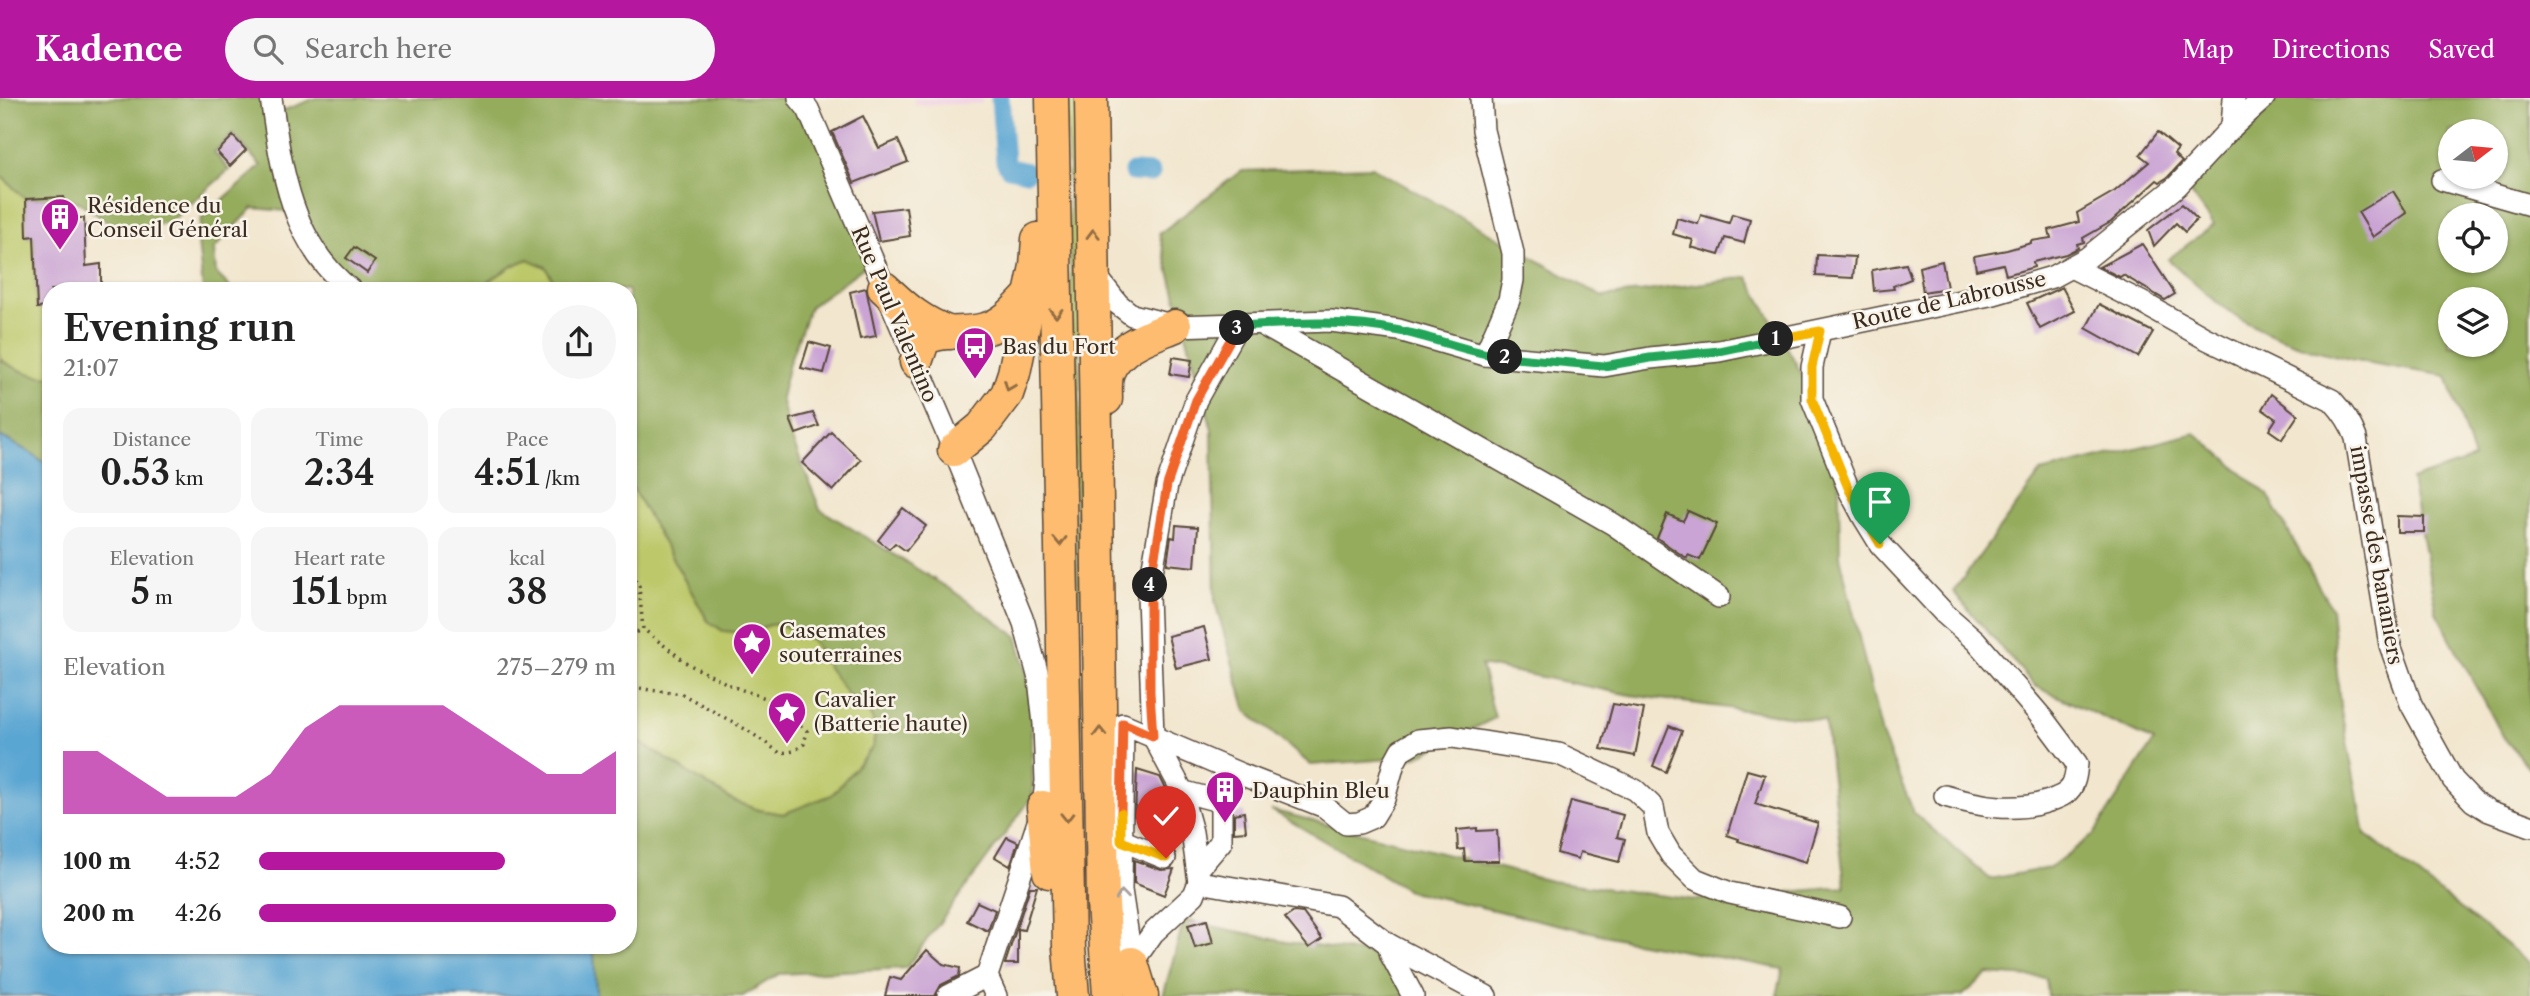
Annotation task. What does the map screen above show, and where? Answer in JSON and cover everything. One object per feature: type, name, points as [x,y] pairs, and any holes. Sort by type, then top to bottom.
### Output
[{"type":"highway","points":[[954,450],[982,427],[1007,394],[1014,373],[1036,266],[1050,98]]},
{"type":"highway","points":[[1050,98],[1069,947],[1073,996]]},
{"type":"highway","points":[[1091,98],[1103,903],[1109,996]]},
{"type":"highway","points":[[884,288],[925,323],[950,333]]},
{"type":"highway","points":[[916,362],[924,339],[935,333],[987,329],[1012,314],[1030,296]]},
{"type":"highway","points":[[1095,456],[1105,407],[1108,373],[1128,347],[1175,326]]},
{"type":"highway","points":[[1096,523],[1123,723]]},
{"type":"highway","points":[[1043,807],[1055,920],[1069,947]]},
{"type":"highway","points":[[1132,963],[1142,996]]},
{"type":"street","points":[[271,98],[285,184],[308,241],[329,270],[342,282]]},
{"type":"street","name":"Rue Paul Valentino","points":[[799,98],[808,109],[988,531],[1024,623],[1038,679],[1044,724],[1046,781],[1043,807],[987,976]]},
{"type":"street","points":[[1481,98],[1483,130],[1513,253],[1513,280],[1509,300],[1485,355]]},
{"type":"street","points":[[2232,127],[2234,98]]},
{"type":"street","name":"Route de Labrousse","points":[[1093,272],[1118,304],[1132,315],[1175,326],[1331,321],[1399,330],[1485,355],[1604,366],[1719,351],[1994,294],[2052,277],[2087,258],[2177,186],[2263,98]]},
{"type":"street","points":[[2474,189],[2530,205]]},
{"type":"street","name":"impasse des bananiers","points":[[2071,267],[2203,337],[2332,400],[2341,409],[2356,438],[2390,645],[2411,704],[2453,780],[2473,801],[2490,811],[2530,826]]},
{"type":"street","points":[[1261,324],[1613,524],[1719,597]]},
{"type":"street","points":[[1132,963],[1153,933],[1194,895],[1198,876],[1192,832],[1181,791],[1153,736],[1148,596],[1167,485],[1196,400],[1238,326]]},
{"type":"street","points":[[1820,331],[1812,367],[1812,399],[1849,490],[1864,518],[1880,544],[1945,614],[1976,641],[2044,720],[2077,764],[2074,783],[2063,796],[2035,806],[2008,808],[1965,802],[1945,796]]},
{"type":"street","points":[[1132,963],[1121,890],[1123,723],[1325,807],[1346,824],[1359,823],[1373,817],[1384,799],[1394,763],[1401,750],[1418,740],[1452,737],[1559,754],[1635,790],[1653,807],[1658,833],[1671,855],[1695,879],[1730,892],[1840,917]]},
{"type":"street","points":[[1181,791],[1215,800],[1222,807],[1221,842],[1198,876]]},
{"type":"street","points":[[1121,841],[1166,858]]},
{"type":"street","points":[[1198,876],[1338,906],[1388,944],[1486,996]]},
{"type":"street","points":[[1388,944],[1413,996]]},
{"type":"street","points":[[948,996],[987,976],[996,996]]},
{"type":"path","points":[[637,583],[643,629],[688,664],[780,706],[807,731],[804,744],[794,751],[780,753],[747,730],[682,694],[637,687]]},
{"type":"path","points":[[637,632],[643,629]]},
{"type":"shaded area","points":[[914,98],[982,98],[982,104],[914,105]]},
{"type":"green space","points":[[0,98],[273,98],[282,111],[316,98],[799,98],[872,261],[810,307],[789,363],[781,398],[790,434],[820,509],[953,591],[1017,636],[1030,685],[1033,796],[906,968],[779,974],[743,996],[596,996],[594,954],[637,954],[637,741],[734,801],[759,810],[783,814],[832,795],[873,747],[876,726],[866,707],[848,695],[815,644],[801,631],[773,624],[744,633],[723,631],[708,621],[637,496],[637,282],[554,282],[546,267],[528,259],[488,282],[331,282],[297,240],[286,211],[253,208],[214,249],[216,273],[225,282],[202,282],[198,242],[201,219],[261,166],[233,134],[214,152],[229,170],[171,221],[132,232],[109,223],[79,202],[64,197],[26,199],[0,175]]},
{"type":"green space","points":[[1067,98],[1078,98],[1081,755]]},
{"type":"green space","points":[[2276,98],[2530,98],[2530,769],[2504,738],[2436,612],[2411,480],[2474,459],[2447,376],[2345,358],[2295,344],[2248,323],[2226,309],[2168,259],[2214,225],[2186,186]]},
{"type":"green space","points":[[1372,167],[1603,297],[1748,277],[1838,439],[1840,556],[1882,735],[1914,813],[1990,879],[2049,868],[2093,835],[2154,741],[2035,686],[1953,592],[2041,472],[2195,433],[2268,495],[2331,608],[2340,705],[2365,834],[2530,963],[2530,996],[2048,996],[2046,978],[1988,974],[1962,996],[1777,996],[1783,969],[1635,942],[1410,891],[1271,810],[1551,881],[1695,900],[1845,887],[1825,721],[1630,695],[1481,665],[1495,718],[1416,757],[1311,765],[1246,711],[1215,602],[1212,430],[1159,234],[1241,171]]},
{"type":"green space","points":[[0,175],[26,199],[28,237],[34,236],[37,308],[42,308],[42,376],[24,372],[0,359]]},
{"type":"green space","points":[[528,259],[546,267],[554,282],[488,282]]},
{"type":"green space","points":[[0,359],[24,372],[42,376],[42,461],[0,436]]},
{"type":"green space","points":[[637,496],[708,621],[744,633],[773,624],[801,631],[815,644],[848,695],[866,707],[876,726],[873,747],[832,795],[783,814],[759,810],[734,801],[637,741]]},
{"type":"green space","points":[[1184,920],[1287,942],[1385,956],[1410,996],[1163,996]]},
{"type":"water","points":[[0,436],[42,461],[42,954],[594,954],[596,996],[0,996]]},
{"type":"building","points":[[863,116],[879,148],[898,140],[908,162],[854,183],[832,132]]},
{"type":"building","points":[[2158,132],[2178,149],[2174,154],[2182,162],[2168,177],[2160,182],[2157,180],[2111,222],[2083,238],[2084,242],[2077,244],[2078,248],[2066,254],[2033,262],[2034,267],[2006,275],[2003,264],[1976,270],[1974,256],[2051,238],[2049,230],[2079,222],[2077,213],[2115,191],[2149,162],[2140,155]]},
{"type":"building","points":[[233,136],[246,150],[230,166],[217,152]]},
{"type":"building","points":[[2393,191],[2407,213],[2373,237],[2358,212]]},
{"type":"building","name":"Résidence du Conseil Général","points":[[64,197],[65,218],[84,218],[86,266],[101,264],[101,282],[42,282],[42,308],[37,308],[34,236],[27,237],[26,199]]},
{"type":"building","points":[[2182,204],[2197,219],[2185,232],[2176,223],[2154,246],[2148,230]]},
{"type":"building","points":[[906,207],[910,236],[879,241],[872,211]]},
{"type":"building","points":[[1732,214],[1750,219],[1744,243],[1725,238],[1719,255],[1691,247],[1693,240],[1673,234],[1677,218],[1698,224],[1701,215],[1729,223]]},
{"type":"building","points":[[2142,244],[2175,294],[2165,300],[2123,275],[2120,277],[2099,267]]},
{"type":"building","points":[[354,247],[375,261],[367,273],[346,258]]},
{"type":"building","points":[[1817,255],[1855,257],[1853,278],[1816,276]]},
{"type":"building","points":[[1942,261],[1947,288],[1923,292],[1919,267]]},
{"type":"building","points":[[1906,264],[1911,279],[1893,286],[1894,289],[1874,291],[1872,270]]},
{"type":"building","points":[[2062,287],[2075,311],[2040,329],[2027,303]]},
{"type":"building","points":[[866,288],[876,336],[860,339],[850,292]]},
{"type":"building","points":[[2099,304],[2153,332],[2138,357],[2086,328]]},
{"type":"building","points":[[809,342],[831,348],[824,373],[801,368]]},
{"type":"building","points":[[1173,357],[1192,360],[1189,377],[1170,374]]},
{"type":"building","points":[[2271,394],[2298,415],[2282,439],[2269,430],[2276,419],[2262,409]]},
{"type":"building","points":[[813,413],[819,426],[796,434],[790,419]]},
{"type":"building","points":[[831,432],[861,460],[833,491],[802,463]]},
{"type":"building","points":[[903,508],[926,526],[906,551],[895,543],[889,549],[878,540]]},
{"type":"building","points":[[1688,511],[1717,524],[1700,560],[1688,555],[1687,558],[1683,556],[1657,538],[1667,514],[1683,521]]},
{"type":"building","points":[[2397,516],[2424,517],[2424,532],[2397,532]]},
{"type":"building","points":[[1176,525],[1198,527],[1195,567],[1167,564],[1171,537],[1175,538]]},
{"type":"building","points":[[1204,627],[1212,659],[1176,668],[1168,636]]},
{"type":"building","points":[[1613,704],[1644,709],[1635,756],[1601,749]]},
{"type":"building","points":[[1669,726],[1682,731],[1666,772],[1653,766]]},
{"type":"building","points":[[1137,770],[1160,777],[1167,791],[1164,799],[1170,801],[1175,820],[1172,828],[1135,816]]},
{"type":"building","points":[[1747,770],[1765,775],[1755,804],[1818,823],[1806,862],[1738,841],[1739,839],[1727,835]]},
{"type":"building","points":[[1571,801],[1623,815],[1617,837],[1625,839],[1619,862],[1580,852],[1578,859],[1557,853]]},
{"type":"building","points":[[1244,812],[1246,831],[1234,832],[1234,814]]},
{"type":"building","points":[[1477,828],[1477,831],[1497,830],[1499,861],[1465,861],[1464,849],[1458,850],[1457,830]]},
{"type":"building","points":[[1007,837],[1018,842],[1010,866],[995,857]]},
{"type":"building","points":[[1134,860],[1161,870],[1174,869],[1164,895],[1134,883]]},
{"type":"building","points":[[1030,887],[1037,887],[1024,930],[1018,929],[1018,964],[1005,964]]},
{"type":"building","points":[[977,902],[995,910],[988,931],[967,921]]},
{"type":"building","points":[[1294,912],[1303,913],[1322,939],[1309,948],[1285,918]]},
{"type":"building","points":[[1207,920],[1213,943],[1195,948],[1188,925]]},
{"type":"building","points":[[927,950],[943,964],[960,968],[959,976],[941,985],[935,996],[885,996],[890,977],[901,980]]},
{"type":"waterway","points":[[1000,98],[1005,161],[1009,168],[1027,172]]},
{"type":"waterway","points":[[1133,172],[1151,173]]},
{"type":"place","name":"Résidence du Conseil Général","points":[[60,251]]},
{"type":"place","name":"Bas du Fort","points":[[975,380]]},
{"type":"place","name":"Casemates souterraines","points":[[752,676]]},
{"type":"place","name":"Cavalier (Batterie haute)","points":[[787,745]]},
{"type":"place","name":"Dauphin Bleu","points":[[1225,824]]},
{"type":"route","points":[[1166,858],[1121,841],[1123,723],[1153,736],[1148,596],[1167,485],[1196,400],[1238,326],[1331,321],[1399,330],[1485,355],[1604,366],[1719,351],[1820,331],[1812,367],[1812,399],[1849,490],[1880,544]]}]
